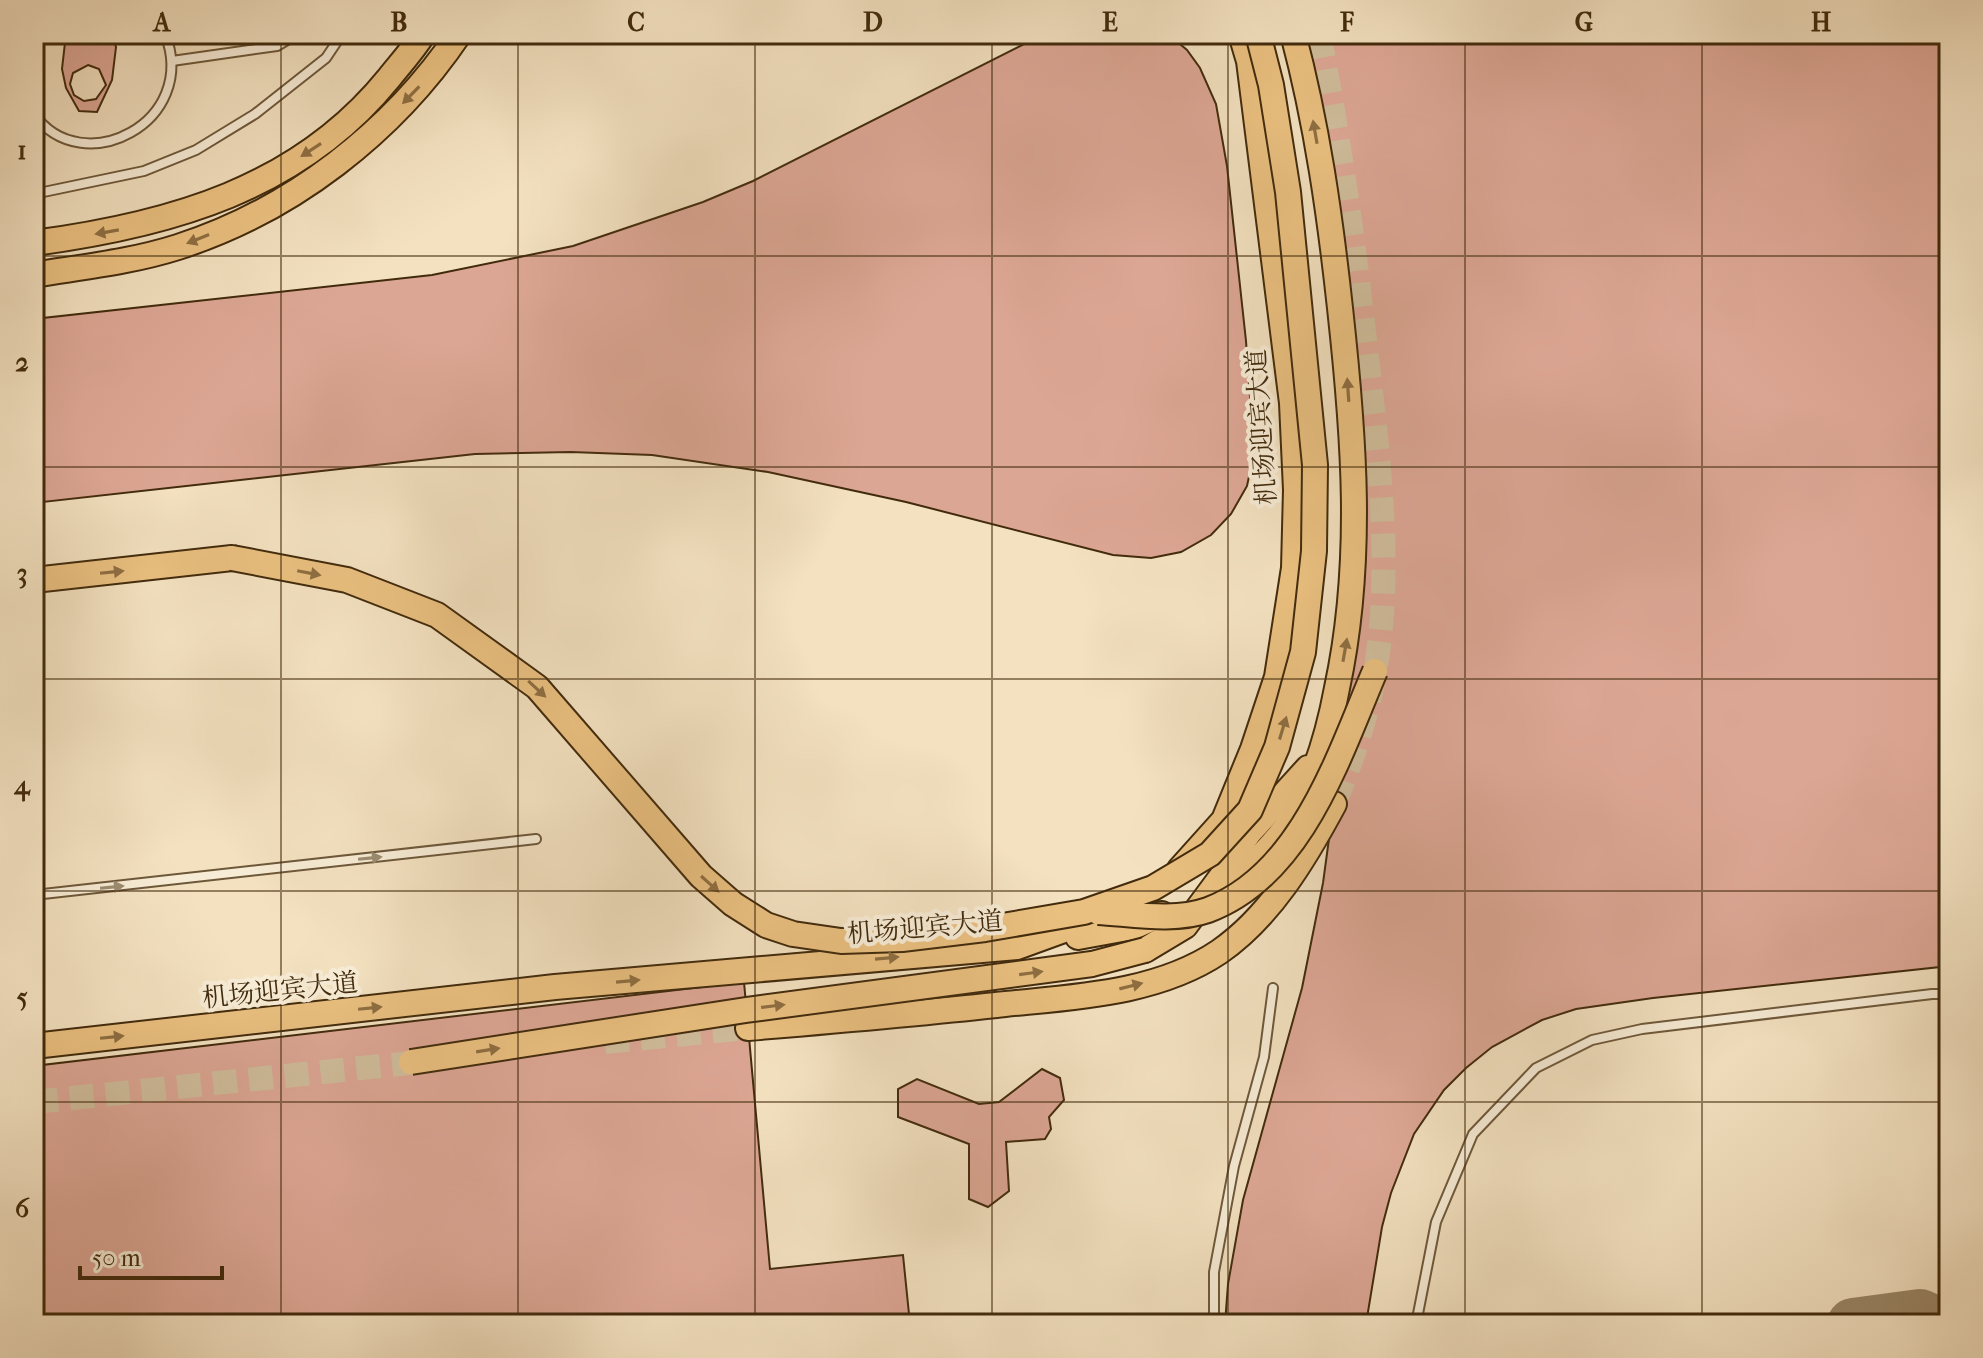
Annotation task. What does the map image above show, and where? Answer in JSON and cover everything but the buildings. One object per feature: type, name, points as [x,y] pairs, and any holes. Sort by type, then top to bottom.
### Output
[{"type":"main road","points":[[34,243],[125,229],[188,212],[229,197],[260,181],[316,148],[352,119],[373,98],[423,34]]},
{"type":"main road","points":[[34,275],[177,247],[223,229],[295,192],[354,150],[383,123],[419,88],[459,34]]},
{"type":"main road","name":"机场迎宾大道","points":[[34,1046],[555,987],[1017,947],[1133,905],[1179,870],[1224,820],[1253,749],[1277,677],[1294,568],[1296,490],[1292,403],[1249,61],[1241,34]]},
{"type":"main road","points":[[34,580],[232,558],[347,580],[437,615],[537,687],[701,876],[733,904],[766,925],[793,934],[841,941],[902,939],[985,929],[1084,912],[1153,888],[1210,854],[1250,810],[1277,747],[1303,652],[1314,551],[1315,465],[1288,192],[1271,85],[1258,34]]},
{"type":"main road","points":[[411,1062],[746,1010],[1077,967],[1145,950],[1185,926],[1236,882],[1294,815],[1321,755],[1346,645],[1353,575],[1355,492],[1347,369],[1330,216],[1309,92],[1293,34]]},
{"type":"main road","points":[[1084,912],[1166,916],[1206,910],[1250,888],[1294,839],[1319,800],[1375,671]]},
{"type":"main road","points":[[1248,834],[1253,749]]},
{"type":"main road","points":[[1185,926],[1248,834],[1321,755]]},
{"type":"main road","points":[[748,1028],[1099,994],[1167,977],[1217,953],[1247,930],[1279,892],[1315,840],[1334,804]]},
{"type":"main road","points":[[1017,947],[1133,927],[1179,906],[1222,876]]},
{"type":"lane","points":[[34,114],[57,134],[79,142],[102,143],[125,137],[145,124],[161,106],[169,84],[172,61],[165,34]]},
{"type":"lane","points":[[172,61],[277,46],[297,34]]},
{"type":"lane","points":[[34,194],[144,171],[196,150],[255,114],[314,68],[326,58],[342,34]]},
{"type":"lane","points":[[34,895],[536,839]]},
{"type":"lane","points":[[1214,1324],[1214,1272],[1234,1166],[1264,1057],[1273,988]]},
{"type":"lane","points":[[1416,1324],[1436,1222],[1473,1134],[1536,1068],[1592,1040],[1642,1029],[1949,994]]},
{"type":"taxiway","points":[[1853,1324],[1920,1315],[1940,1324]]},
{"type":"tunnel","points":[[1319,34],[1357,276],[1376,435],[1384,555],[1380,634],[1372,689],[1334,804]]},
{"type":"tunnel","points":[[605,1042],[748,1028]]},
{"type":"tunnel","points":[[34,1102],[429,1061]]}]
